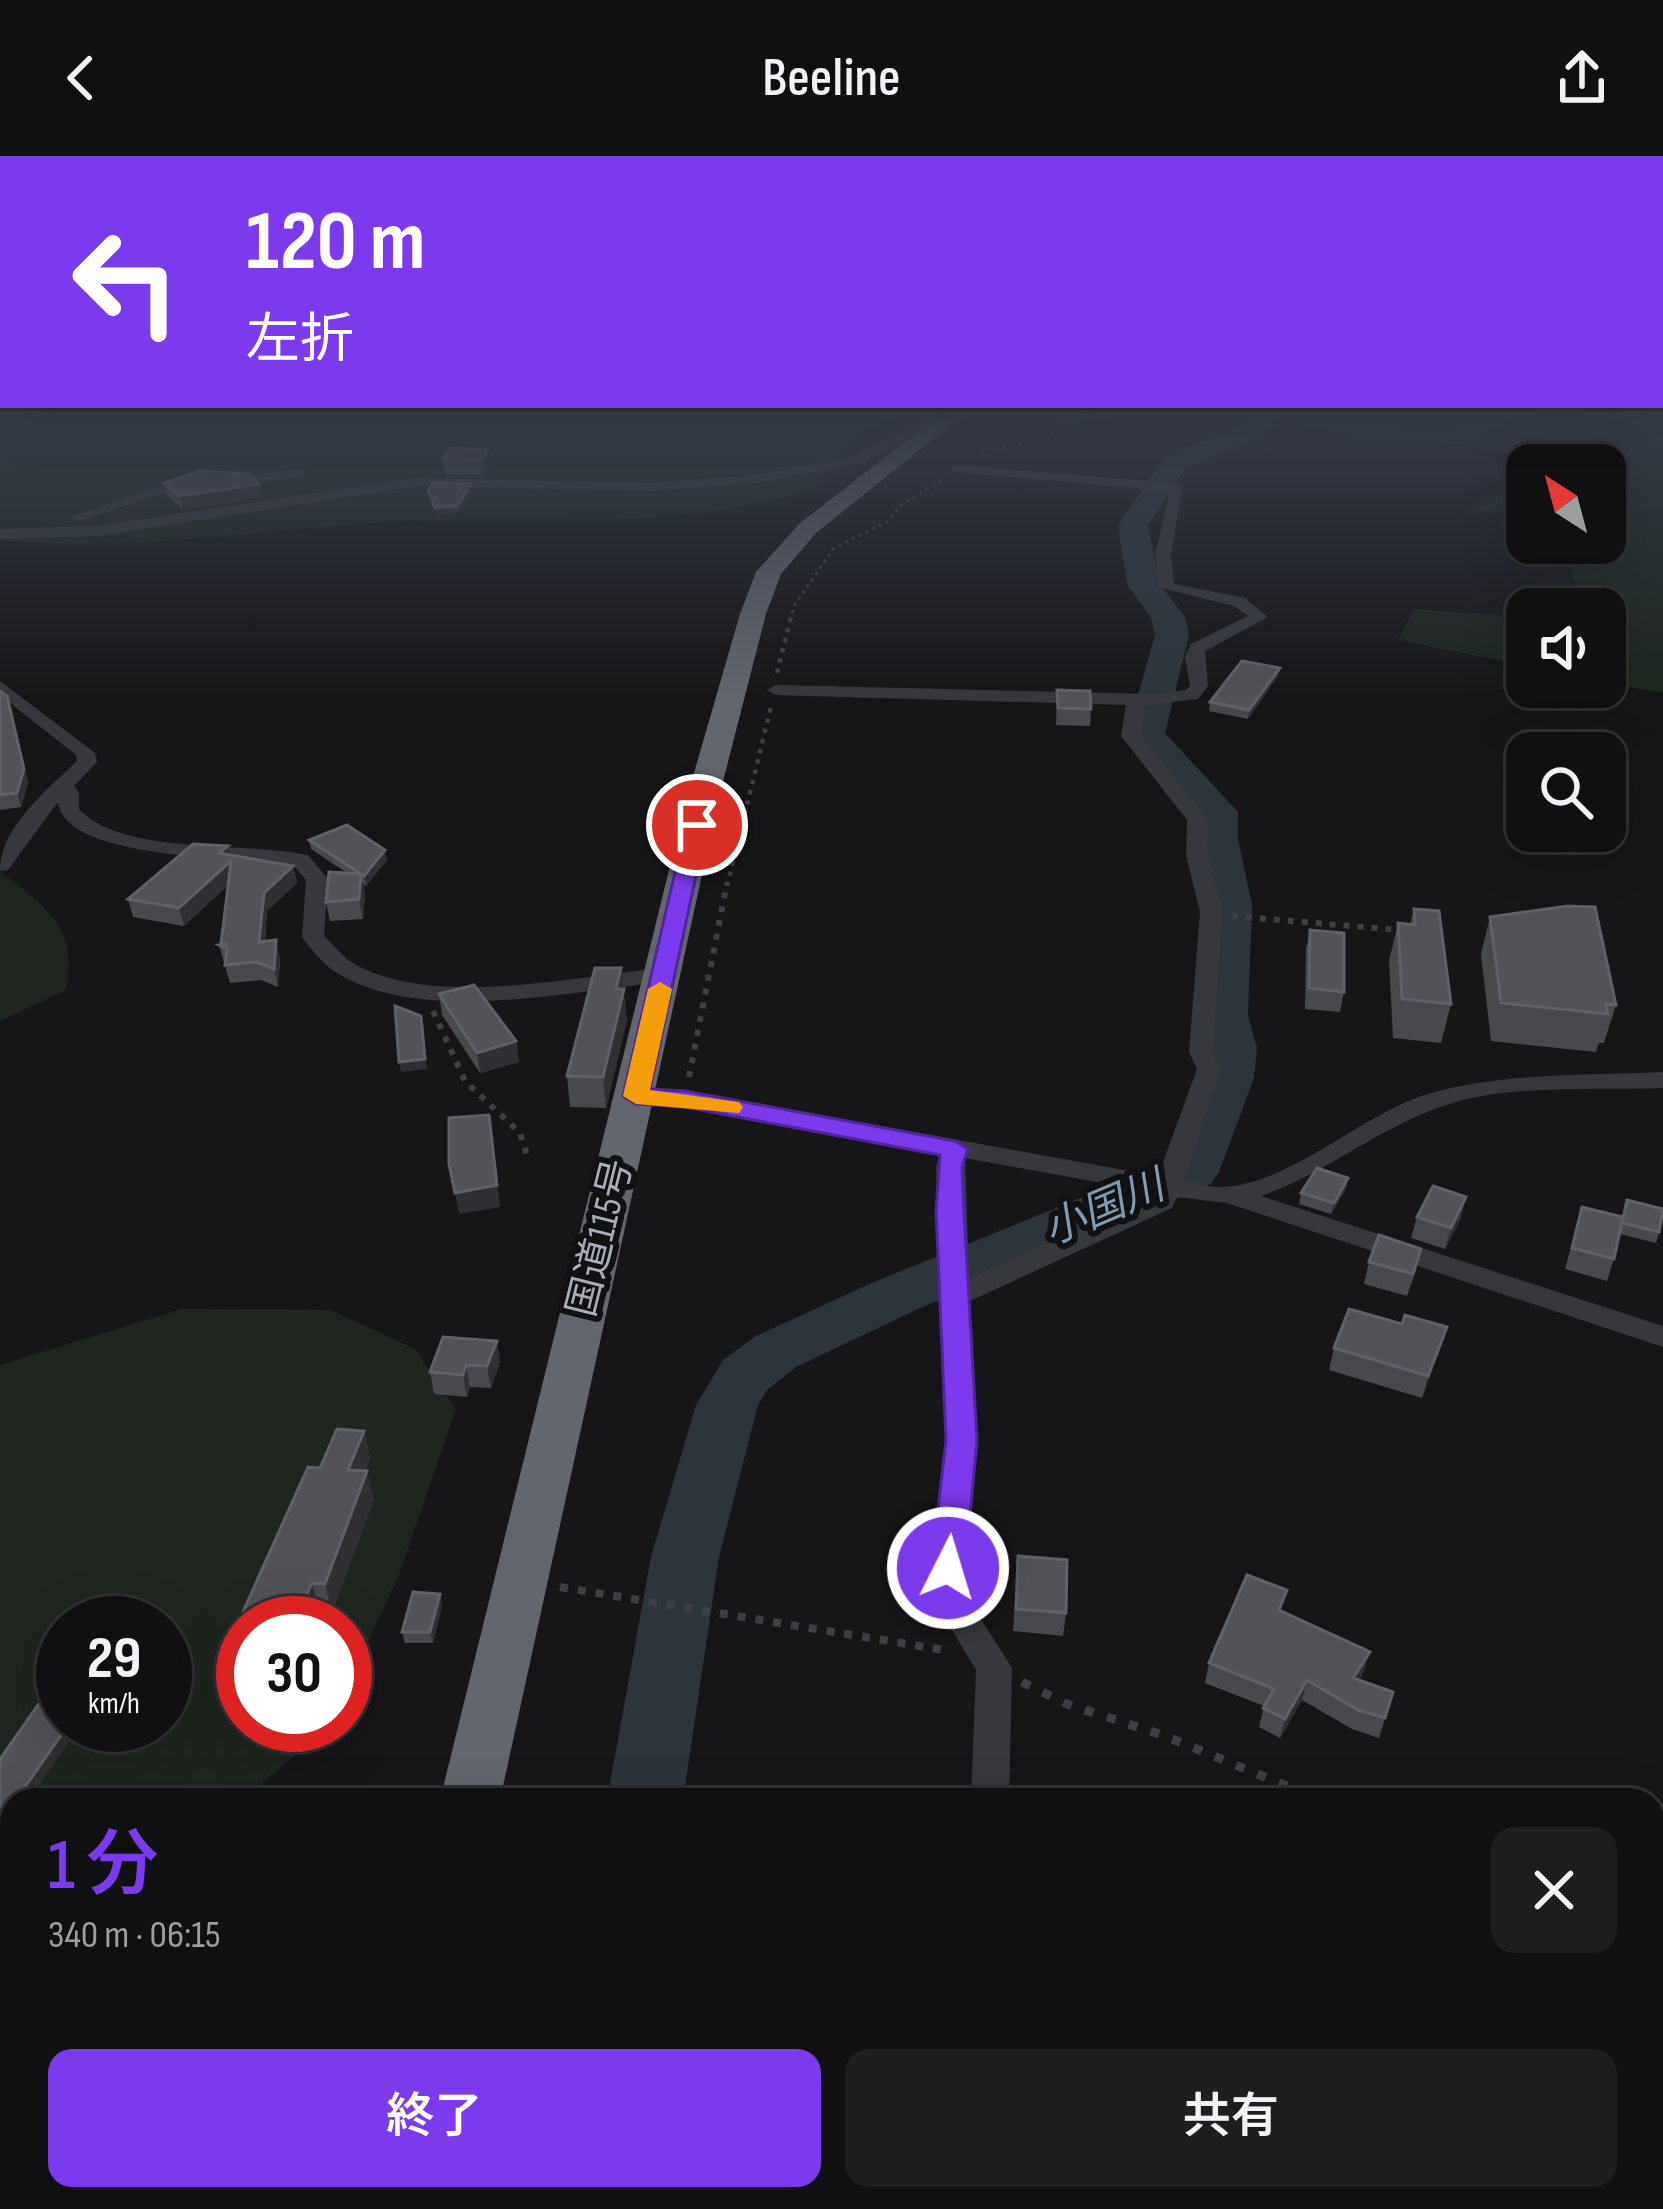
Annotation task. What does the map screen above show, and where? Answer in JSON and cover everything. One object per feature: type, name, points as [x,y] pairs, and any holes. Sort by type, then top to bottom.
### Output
[{"type":"highway","name":"国道115号","points":[[473,1788],[716,746],[769,572],[808,529],[836,507]]},
{"type":"street","points":[[3,533],[114,507]]},
{"type":"street","points":[[3,533],[97,531],[255,507]]},
{"type":"street","points":[[776,691],[1136,700],[1197,692],[1197,648],[1260,617],[1239,602],[1166,587],[1163,555],[1175,507]]},
{"type":"street","points":[[0,686],[85,753],[85,768],[61,788],[0,865]]},
{"type":"street","points":[[952,1298],[1154,1209],[1169,1190],[1209,1069],[1201,1052],[1211,915],[1197,855],[1198,819],[1131,736],[1136,700]]},
{"type":"street","points":[[61,788],[68,792],[69,811],[75,817],[115,839],[300,860],[317,879],[310,929],[328,957],[364,977],[440,992],[490,993],[664,975]]},
{"type":"street","points":[[1229,1195],[1273,1185],[1405,1112],[1448,1096],[1663,1080]]},
{"type":"street","points":[[636,1096],[685,1099],[1169,1190],[1229,1195],[1663,1336]]},
{"type":"street","points":[[955,1149],[949,1167],[952,1298],[962,1441],[948,1568],[964,1620],[994,1668],[990,1788]]},
{"type":"path","points":[[1211,915],[1409,931]]},
{"type":"path","points":[[440,992],[432,1004],[434,1015],[466,1083],[515,1123],[527,1140],[528,1159]]},
{"type":"path","points":[[521,1581],[969,1655],[1067,1704],[1165,1736],[1292,1788]]},
{"type":"shaded area","points":[[0,507],[741,507],[656,517],[410,521],[102,544],[0,540]]},
{"type":"shaded area","points":[[1506,507],[1506,513],[1464,510]]},
{"type":"shaded area","points":[[1626,507],[1663,507],[1663,693],[1626,686],[1626,588],[1576,588],[1571,564],[1626,564]]},
{"type":"shaded area","points":[[1414,609],[1506,616],[1506,662],[1398,640]]},
{"type":"shaded area","points":[[0,871],[55,920],[68,950],[69,968],[66,990],[0,1021]]},
{"type":"shaded area","points":[[182,1309],[331,1310],[415,1349],[456,1409],[399,1575],[372,1634],[372,1596],[216,1596],[216,1752],[299,1752],[256,1788],[0,1788],[0,1365]]},
{"type":"building","points":[[1242,661],[1280,668],[1249,710],[1210,702]]},
{"type":"building","points":[[1057,690],[1090,691],[1091,709],[1058,708]]},
{"type":"building","points":[[0,691],[7,696],[24,769],[17,793],[0,795]]},
{"type":"building","points":[[347,825],[385,850],[364,876],[309,840]]},
{"type":"building","points":[[193,844],[228,846],[219,853],[293,866],[264,893],[259,942],[276,940],[274,969],[257,962],[225,965],[227,949],[219,945],[231,861],[179,908],[128,899]]},
{"type":"building","points":[[329,872],[361,874],[359,899],[326,902]]},
{"type":"building","points":[[1567,906],[1595,907],[1616,1005],[1606,1004],[1608,1014],[1501,1003],[1490,917]]},
{"type":"building","points":[[1414,909],[1439,911],[1451,1004],[1402,999],[1398,923],[1415,925]]},
{"type":"building","points":[[1310,930],[1344,933],[1344,992],[1309,988]]},
{"type":"building","points":[[595,968],[621,968],[616,989],[624,989],[603,1077],[567,1076]]},
{"type":"building","points":[[474,985],[516,1041],[477,1053],[439,994]]},
{"type":"building","points":[[395,1006],[421,1016],[425,1059],[399,1062]]},
{"type":"building","points":[[489,1115],[497,1185],[455,1193],[449,1164],[449,1118]]},
{"type":"building","points":[[1317,1168],[1348,1178],[1334,1203],[1301,1193]]},
{"type":"building","points":[[1433,1186],[1466,1197],[1451,1228],[1417,1217]]},
{"type":"building","points":[[1627,1200],[1663,1209],[1659,1232],[1622,1223]]},
{"type":"building","points":[[1582,1207],[1623,1217],[1614,1259],[1572,1248]]},
{"type":"building","points":[[1379,1235],[1421,1249],[1413,1274],[1369,1262]]},
{"type":"building","points":[[1349,1309],[1402,1324],[1405,1315],[1447,1327],[1428,1376],[1334,1348]]},
{"type":"building","points":[[443,1337],[497,1341],[487,1366],[466,1365],[463,1375],[430,1372]]},
{"type":"building","points":[[337,1429],[364,1431],[348,1470],[367,1471],[325,1584],[312,1583],[306,1596],[250,1596],[308,1467],[320,1468]]},
{"type":"building","points":[[1018,1556],[1067,1560],[1066,1613],[1016,1609]]},
{"type":"building","points":[[1247,1575],[1287,1590],[1279,1610],[1370,1652],[1353,1678],[1393,1692],[1385,1718],[1358,1710],[1307,1680],[1285,1719],[1263,1708],[1274,1689],[1209,1663]]},
{"type":"building","points":[[413,1592],[440,1594],[430,1632],[402,1632]]},
{"type":"building","points":[[36,1708],[36,1752],[49,1752],[24,1788],[0,1788],[0,1759]]},
{"type":"waterway","name":"小国川","points":[[647,1788],[685,1557],[727,1405],[745,1375],[775,1352],[895,1296],[1192,1172],[1229,1078],[1232,1048],[1224,1015],[1230,905],[1217,839],[1218,812],[1192,790],[1146,734],[1172,635],[1168,617],[1143,584],[1133,526],[1145,507]]},
{"type":"slow traffic","points":[[660,989],[636,1096],[730,1107]]},
{"type":"route","points":[[697,825],[636,1096],[685,1099],[955,1149],[949,1167],[952,1298],[962,1441],[948,1568]]}]
